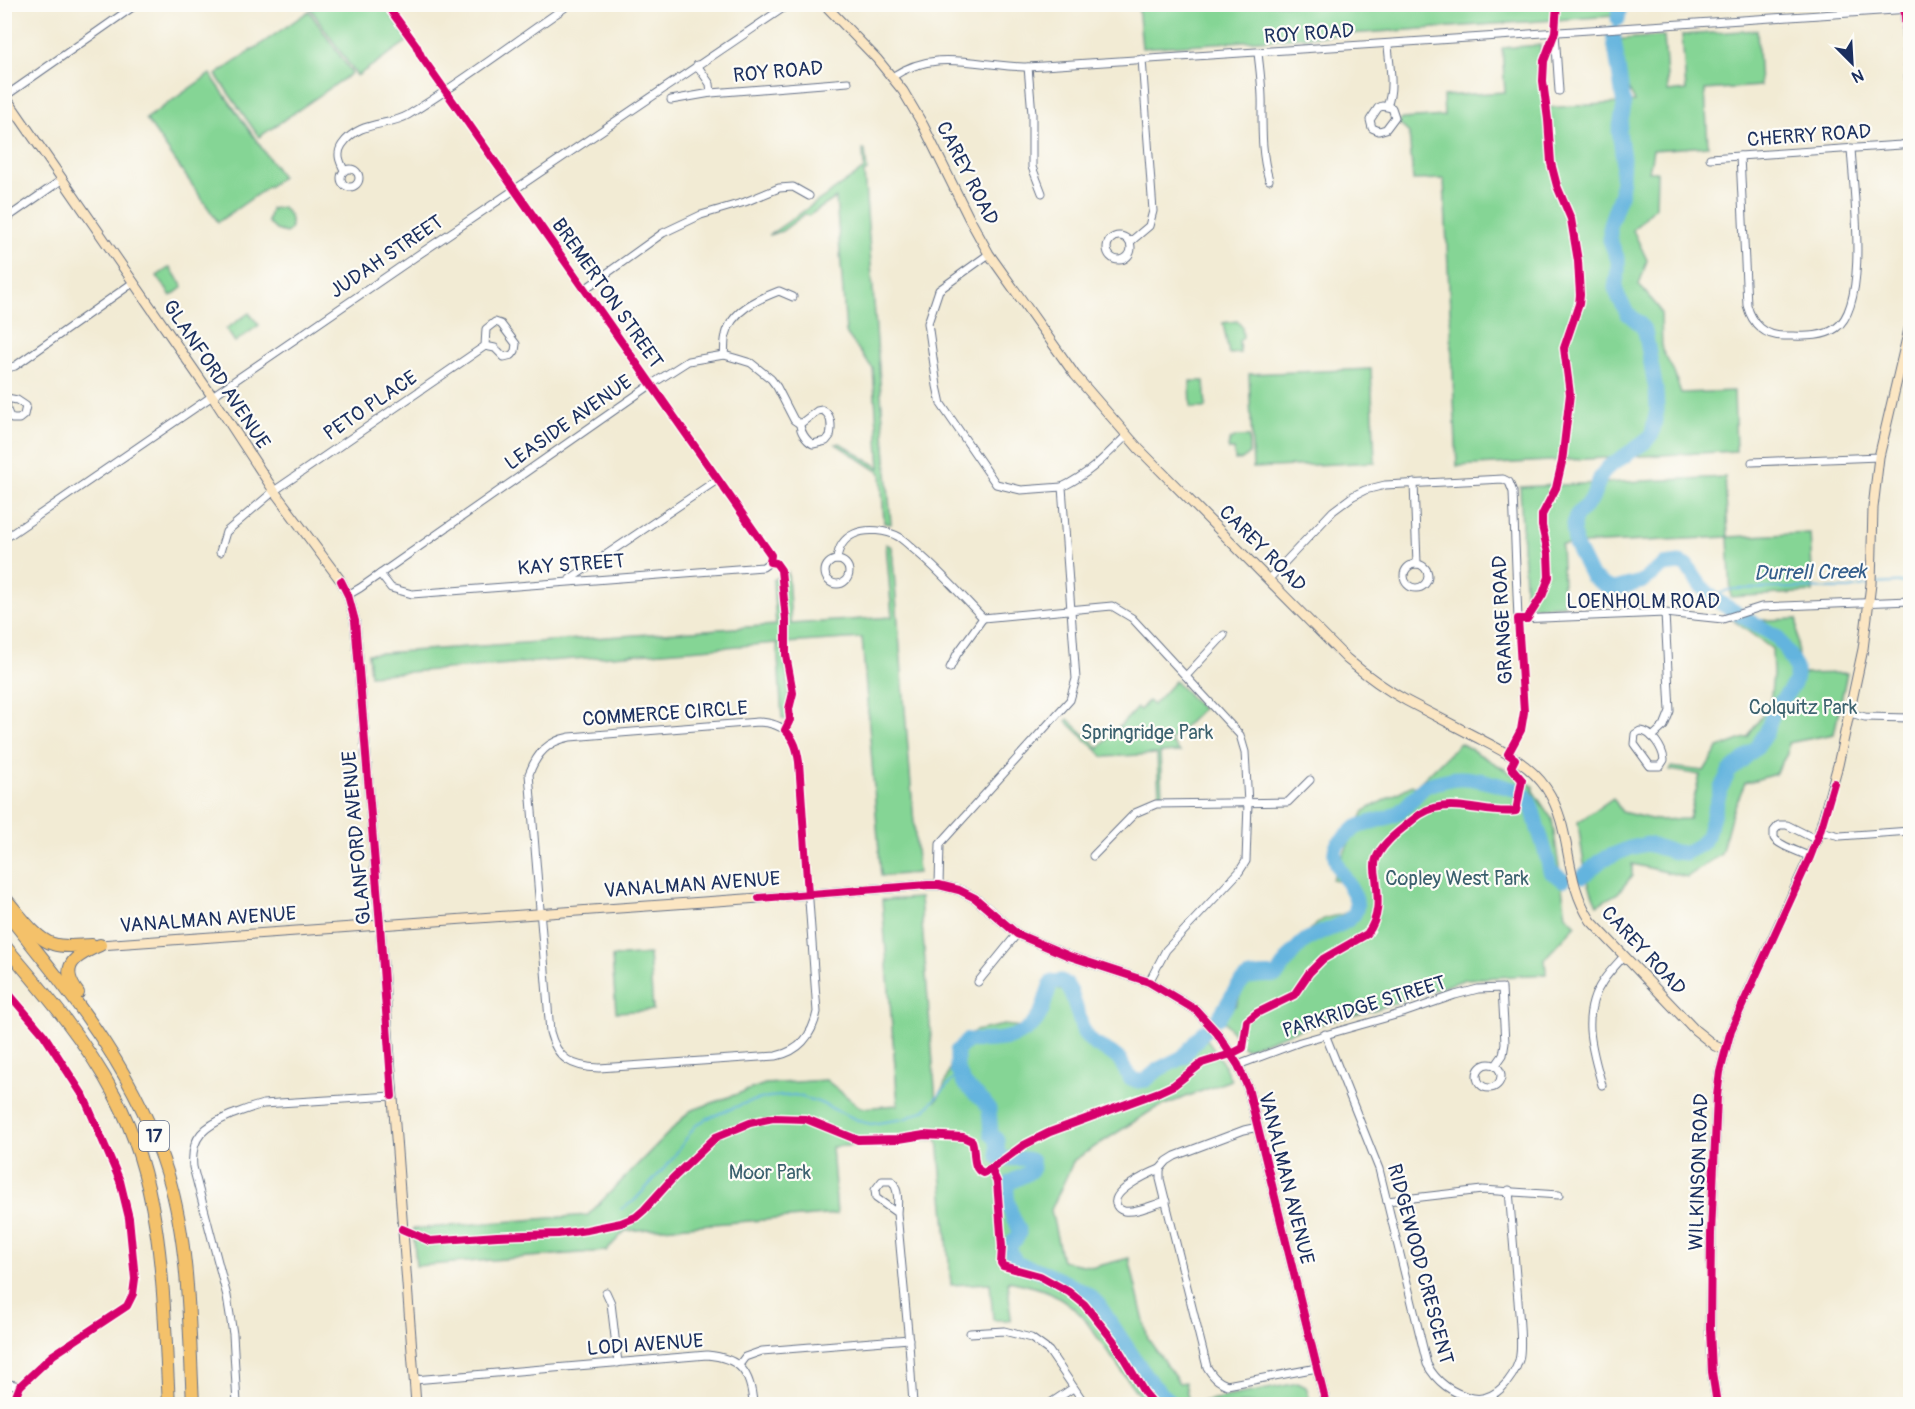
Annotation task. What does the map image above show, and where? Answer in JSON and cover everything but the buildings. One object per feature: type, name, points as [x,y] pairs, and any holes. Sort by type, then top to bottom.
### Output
[{"type":"highway","points":[[4,897],[41,938],[51,944],[100,945]]},
{"type":"highway","name":"17","points":[[4,909],[81,1008],[125,1073],[151,1127],[168,1175],[177,1213],[186,1276],[193,1404]]},
{"type":"highway","name":"17","points":[[4,945],[70,1025],[104,1076],[116,1098],[137,1149],[153,1208],[161,1269],[169,1404]]},
{"type":"highway","points":[[100,945],[79,954],[72,963],[69,972],[71,984],[108,1033],[141,1090],[162,1138],[168,1175]]},
{"type":"highway","points":[[161,1269],[158,1335],[162,1404]]},
{"type":"main road","name":"CAREY ROAD","points":[[824,4],[892,77],[918,115],[989,254],[1075,375],[1126,436],[1347,658],[1377,683],[1508,754],[1537,777],[1551,796],[1561,821],[1573,886],[1582,908],[1599,931],[1695,1030],[1715,1046],[1725,1050]]},
{"type":"main road","points":[[1906,8],[1911,88]]},
{"type":"main road","name":"GLANFORD AVENUE","points":[[5,96],[212,396],[274,491],[341,581],[348,595],[355,621],[416,1404]]},
{"type":"main road","name":"WILKINSON ROAD","points":[[1717,1404],[1712,1372],[1710,1328],[1711,1234],[1717,1096],[1725,1050],[1747,994],[1819,835],[1838,765],[1863,649],[1869,602],[1873,508],[1879,457],[1911,325]]},
{"type":"main road","name":"VANALMAN AVENUE","points":[[100,945],[850,890],[939,885],[959,890],[975,898],[1017,934],[1069,956],[1149,982],[1196,1010],[1217,1033],[1238,1065],[1248,1088],[1326,1404]]},
{"type":"street","points":[[5,96],[137,4]]},
{"type":"street","points":[[344,170],[339,161],[339,152],[342,145],[351,137],[369,126],[405,117],[570,4]]},
{"type":"street","name":"JUDAH STREET","points":[[4,539],[789,4]]},
{"type":"street","name":"ROY ROAD","points":[[892,77],[904,69],[944,60],[1028,67],[1388,45],[1906,8]]},
{"type":"street","points":[[1555,32],[1559,91]]},
{"type":"street","name":"BREMERTON STREET","points":[[416,45],[421,56],[771,555],[770,562]]},
{"type":"street","points":[[1387,106],[1390,98],[1388,45]]},
{"type":"street","points":[[1258,53],[1261,122],[1265,166],[1269,180]]},
{"type":"street","points":[[1130,242],[1149,226],[1154,211],[1142,59]]},
{"type":"street","name":"ROY ROAD","points":[[697,65],[710,84],[711,93]]},
{"type":"street","points":[[1028,67],[1032,114],[1032,167],[1042,193]]},
{"type":"street","name":"ROY ROAD","points":[[671,100],[711,93],[848,82]]},
{"type":"street","name":"CHERRY ROAD","points":[[1710,158],[1911,143]]},
{"type":"street","points":[[1740,156],[1749,313],[1760,328],[1773,335],[1820,335],[1836,328],[1847,316],[1856,281],[1851,148]]},
{"type":"street","points":[[4,220],[63,179]]},
{"type":"street","points":[[585,289],[663,233],[701,215],[745,202],[779,188],[793,187],[809,196]]},
{"type":"street","points":[[989,254],[939,290],[928,323],[937,386],[942,404],[996,484],[1021,490],[1062,487],[1096,467],[1126,436]]},
{"type":"street","points":[[4,369],[15,366],[134,282]]},
{"type":"street","points":[[724,355],[726,334],[735,315],[760,298],[779,291],[793,297]]},
{"type":"street","name":"PETO PLACE","points":[[220,552],[226,532],[274,491],[485,346],[495,348],[504,357],[512,355],[516,344],[501,324],[495,322],[486,329],[485,346]]},
{"type":"street","name":"LEASIDE AVENUE","points":[[348,595],[688,361],[724,355],[751,363],[763,371],[777,387],[794,420],[800,424],[809,442],[813,444],[826,441],[830,436],[830,417],[826,411],[817,411],[800,424]]},
{"type":"street","points":[[1752,462],[1879,457]]},
{"type":"street","name":"GRANGE ROAD","points":[[1414,483],[1503,479],[1509,482],[1513,492],[1524,712],[1521,730],[1508,754]]},
{"type":"street","points":[[568,581],[717,480]]},
{"type":"street","points":[[1268,580],[1343,502],[1365,490],[1376,487],[1414,483],[1417,564]]},
{"type":"street","points":[[939,885],[940,844],[1070,700],[1076,679],[1062,487]]},
{"type":"street","points":[[837,560],[843,543],[857,532],[894,535],[927,560],[983,618]]},
{"type":"street","name":"KAY STREET","points":[[380,574],[391,588],[412,594],[763,567],[770,562]]},
{"type":"street","name":"LOENHOLM ROAD","points":[[1518,619],[1665,613],[1724,619],[1761,607],[1911,601]]},
{"type":"street","points":[[950,668],[957,654],[983,618],[1112,606],[1132,618],[1240,735],[1245,752],[1248,803],[1246,861],[1239,872],[1166,950],[1149,982]]},
{"type":"street","points":[[1652,737],[1664,726],[1670,711],[1665,613]]},
{"type":"street","points":[[1186,676],[1224,635]]},
{"type":"street","points":[[1850,713],[1865,717],[1911,718]]},
{"type":"street","name":"COMMERCE CIRCLE","points":[[758,722],[767,722],[785,730],[791,736],[796,745],[799,762],[817,1012],[811,1033],[804,1043],[786,1054],[764,1057],[599,1068],[586,1068],[568,1060],[559,1053],[550,1032],[541,914],[529,774],[533,763],[545,748],[559,739],[570,737],[758,722]]},
{"type":"street","points":[[1640,731],[1647,731],[1652,737],[1664,756],[1663,763],[1657,767],[1648,764],[1633,741],[1635,734],[1640,731]]},
{"type":"street","points":[[1093,856],[1135,813],[1156,804],[1288,802],[1310,780]]},
{"type":"street","points":[[1810,857],[1779,844],[1774,838],[1774,831],[1779,825],[1787,825],[1819,835],[1840,836],[1911,831]]},
{"type":"street","points":[[978,982],[1017,934]]},
{"type":"street","points":[[1602,1084],[1590,1045],[1589,1021],[1593,999],[1602,982],[1624,956]]},
{"type":"street","points":[[4,988],[44,1035],[84,1097],[120,1181],[129,1218],[135,1279],[133,1294],[127,1306],[53,1355],[20,1386],[13,1404]]},
{"type":"street","name":"PARKRIDGE STREET","points":[[1238,1065],[1325,1034],[1478,989],[1502,988],[1505,1043],[1503,1055],[1496,1065]]},
{"type":"street","name":"RIDGEWOOD CRESCENT","points":[[1325,1034],[1379,1169],[1427,1364],[1432,1376],[1446,1387],[1474,1398],[1492,1396]]},
{"type":"street","points":[[237,1404],[233,1334],[227,1296],[193,1167],[192,1158],[196,1140],[201,1132],[217,1121],[263,1104],[392,1096]]},
{"type":"street","points":[[1166,1201],[1132,1211],[1124,1211],[1115,1204],[1121,1191],[1160,1169],[1175,1156],[1258,1127]]},
{"type":"street","points":[[1160,1169],[1160,1179],[1207,1367],[1213,1377],[1227,1385],[1317,1368]]},
{"type":"street","points":[[897,1213],[876,1198],[875,1190],[882,1181],[888,1180],[895,1185],[898,1199],[897,1213],[913,1404]]},
{"type":"street","points":[[1388,1201],[1482,1190],[1559,1195]]},
{"type":"street","points":[[1498,1404],[1492,1396],[1508,1382],[1519,1360],[1520,1324],[1509,1191]]},
{"type":"street","points":[[606,1292],[611,1303],[618,1363]]},
{"type":"street","points":[[970,1333],[1004,1331],[1031,1338],[1049,1351],[1085,1404]]},
{"type":"street","points":[[753,1404],[749,1378],[739,1365],[745,1357],[762,1351],[909,1339]]},
{"type":"street","name":"LODI AVENUE","points":[[414,1380],[707,1355],[731,1359],[739,1365]]},
{"type":"street","points":[[4,1383],[20,1386]]},
{"type":"street","points":[[1049,1404],[1073,1388]]},
{"type":"green space","points":[[1138,4],[1621,5],[1614,16],[1142,48]]},
{"type":"green space","points":[[308,5],[384,5],[409,40],[357,76]]},
{"type":"green space","points":[[309,11],[352,73],[259,137],[216,75]]},
{"type":"green space","points":[[1757,30],[1760,86],[1705,90],[1708,146],[1653,150],[1649,172],[1657,172],[1656,206],[1633,230],[1647,260],[1639,285],[1658,307],[1661,314],[1662,350],[1673,370],[1681,393],[1734,391],[1736,451],[1457,466],[1444,179],[1413,180],[1409,133],[1398,123],[1402,119],[1444,116],[1443,96],[1505,92],[1502,48],[1540,45],[1545,108],[1635,102],[1613,64],[1608,48],[1609,40],[1664,36],[1668,92],[1686,90],[1682,35]]},
{"type":"green space","points":[[210,74],[282,177],[218,222],[146,119]]},
{"type":"green space","points":[[863,150],[865,150],[867,171],[864,173],[891,524],[884,523],[881,473],[836,444],[840,443],[880,468],[873,369],[846,333],[836,198],[808,216],[805,214],[782,231],[769,235],[864,169]]},
{"type":"green space","points":[[283,207],[291,220],[290,230],[286,233],[276,230],[268,222],[271,209]]},
{"type":"green space","points":[[170,267],[183,287],[171,296],[157,276]]},
{"type":"green space","points":[[249,313],[259,325],[235,342],[226,329]]},
{"type":"green space","points":[[1237,321],[1242,327],[1243,338],[1239,341],[1240,353],[1229,354],[1223,323]]},
{"type":"green space","points":[[1371,369],[1375,462],[1253,468],[1249,374]]},
{"type":"green space","points":[[1190,381],[1204,381],[1206,408],[1191,408]]},
{"type":"green space","points":[[1234,437],[1249,437],[1249,454],[1242,460],[1235,460],[1234,450],[1229,450],[1228,446]]},
{"type":"green space","points":[[1725,477],[1728,537],[1561,545],[1564,605],[1526,607],[1520,487]]},
{"type":"green space","points":[[1810,533],[1813,592],[1731,597],[1728,537]]},
{"type":"green space","points":[[886,544],[892,547],[918,873],[881,876],[862,638],[785,643],[790,722],[782,718],[777,643],[370,675],[368,654],[776,625],[773,580],[788,573],[791,624],[892,617]]},
{"type":"green space","name":"Colquitz Park","points":[[1797,619],[1798,674],[1847,673],[1834,734],[1788,743],[1787,754],[1775,774],[1745,783],[1732,813],[1721,854],[1687,877],[1632,864],[1632,876],[1618,893],[1597,905],[1586,875],[1578,822],[1613,798],[1622,812],[1655,820],[1689,819],[1700,775],[1670,770],[1671,767],[1704,771],[1718,748],[1748,737],[1770,703],[1773,675],[1772,649],[1734,621]]},
{"type":"green space","name":"Springridge Park","points":[[1175,681],[1202,709],[1170,741],[1180,752],[1160,753],[1162,796],[1159,796],[1157,754],[1104,757],[1066,721],[1068,719],[1099,748],[1137,708],[1140,710],[1148,701],[1153,705]]},
{"type":"green space","name":"Copley West Park","points":[[1460,743],[1533,786],[1533,791],[1552,819],[1566,915],[1576,925],[1545,958],[1546,974],[1466,979],[1374,1010],[1297,1030],[1244,1048],[1222,1018],[1237,1004],[1245,982],[1277,977],[1286,956],[1307,932],[1322,920],[1344,914],[1351,908],[1353,899],[1345,883],[1332,879],[1364,811],[1412,785],[1415,787]]},
{"type":"green space","name":"Moor Park","points":[[920,898],[936,1101],[948,1074],[955,1044],[975,1031],[1004,1025],[1022,1027],[1045,994],[1053,987],[1060,990],[1066,988],[1074,1003],[1078,1025],[1088,1042],[1102,1055],[1113,1059],[1126,1075],[1133,1078],[1143,1076],[1155,1067],[1169,1064],[1175,1060],[1199,1030],[1225,1066],[1231,1080],[1154,1109],[1074,1160],[1051,1210],[1062,1261],[1094,1267],[1129,1258],[1148,1339],[1179,1383],[1185,1382],[1189,1404],[1145,1404],[1083,1317],[1057,1296],[1008,1281],[1011,1320],[993,1320],[990,1283],[951,1285],[938,1139],[832,1147],[837,1214],[625,1231],[606,1251],[416,1266],[413,1229],[588,1215],[690,1111],[765,1084],[826,1080],[861,1108],[898,1105],[882,900]]},
{"type":"green space","points":[[649,954],[653,1010],[616,1012],[612,957]]},
{"type":"green space","points":[[1298,1383],[1306,1387],[1311,1404],[1189,1404]]},
{"type":"waterway","points":[[1618,19],[1620,4]]},
{"type":"waterway","points":[[1583,876],[1603,859],[1630,848],[1647,844],[1685,853],[1700,845],[1707,836],[1721,788],[1729,772],[1756,748],[1766,733],[1774,711],[1794,684],[1796,676],[1796,668],[1777,637],[1714,599],[1700,585],[1687,566],[1680,563],[1664,565],[1641,582],[1614,589],[1605,586],[1591,576],[1575,544],[1573,524],[1576,516],[1592,499],[1601,476],[1607,468],[1645,442],[1652,434],[1657,410],[1656,390],[1645,331],[1627,313],[1615,288],[1618,260],[1610,240],[1610,224],[1621,193],[1623,158],[1619,131],[1624,106],[1613,33]]},
{"type":"waterway","name":"Durrell Creek","points":[[1874,584],[1910,582]]},
{"type":"waterway","name":"Durrell Creek","points":[[1712,597],[1735,589],[1849,589],[1869,585]]},
{"type":"waterway","points":[[1218,1018],[1243,981],[1254,976],[1277,975],[1306,940],[1338,926],[1354,914],[1357,907],[1356,899],[1339,868],[1335,852],[1338,844],[1352,830],[1398,813],[1425,787],[1436,782],[1467,778],[1517,790]]},
{"type":"waterway","points":[[1524,794],[1533,810],[1550,871],[1563,880]]},
{"type":"waterway","points":[[1171,1404],[1150,1382],[1098,1304],[1089,1295],[1036,1269],[1017,1264],[1010,1245],[1019,1235],[1019,1229],[1009,1205],[1007,1185],[1030,1171],[1033,1168],[1032,1161],[998,1157],[997,1140],[991,1134],[989,1109],[965,1085],[957,1069],[957,1051],[968,1040],[1001,1039],[1029,1028],[1037,1020],[1052,982],[1061,981],[1071,992],[1084,1033],[1094,1044],[1120,1060],[1129,1077],[1137,1081],[1146,1080],[1159,1069],[1183,1057],[1204,1031]]},
{"type":"waterway","points":[[621,1209],[634,1201],[670,1162],[695,1126],[708,1118],[748,1102],[769,1097],[795,1095],[871,1124],[904,1119],[925,1110],[959,1073]]},
{"type":"cycle path","points":[[386,4],[771,555],[770,562],[776,563],[781,570],[786,620],[786,655],[793,693],[789,709],[790,720],[785,730],[795,745],[799,762],[808,894]]},
{"type":"cycle path","points":[[1154,1404],[1144,1392],[1113,1340],[1084,1304],[1069,1292],[1040,1276],[1003,1266],[997,1182],[991,1169],[1024,1145],[1050,1132],[1159,1092],[1174,1085],[1202,1063],[1243,1048],[1247,1021],[1257,1013],[1294,995],[1309,973],[1323,959],[1367,934],[1375,920],[1378,906],[1376,859],[1395,834],[1418,816],[1430,809],[1444,806],[1516,811],[1522,780],[1511,767],[1515,759],[1508,754],[1521,730],[1524,712],[1518,619],[1527,619],[1543,594],[1549,577],[1542,515],[1556,488],[1562,462],[1570,394],[1564,348],[1580,295],[1578,261],[1571,219],[1557,186],[1551,163],[1543,81],[1544,61],[1555,32],[1557,4]]},
{"type":"cycle path","points":[[1904,4],[1910,88]]},
{"type":"cycle path","points":[[341,581],[348,595],[355,621],[392,1096]]},
{"type":"cycle path","points":[[1717,1404],[1712,1372],[1710,1328],[1711,1234],[1720,1072],[1731,1030],[1810,857],[1834,783]]},
{"type":"cycle path","points":[[759,898],[928,885],[959,890],[975,898],[1017,934],[1069,956],[1149,982],[1196,1010],[1217,1033],[1238,1065],[1248,1088],[1326,1404]]},
{"type":"cycle path","points":[[4,988],[44,1035],[84,1097],[120,1181],[129,1218],[135,1279],[133,1294],[127,1306],[53,1355],[20,1386],[13,1404]]},
{"type":"cycle path","points":[[402,1229],[430,1241],[558,1234],[621,1223],[636,1217],[644,1210],[673,1178],[716,1137],[750,1123],[773,1118],[806,1119],[858,1140],[899,1139],[924,1135],[963,1137],[972,1141],[975,1164],[979,1171],[983,1173],[991,1169]]}]
